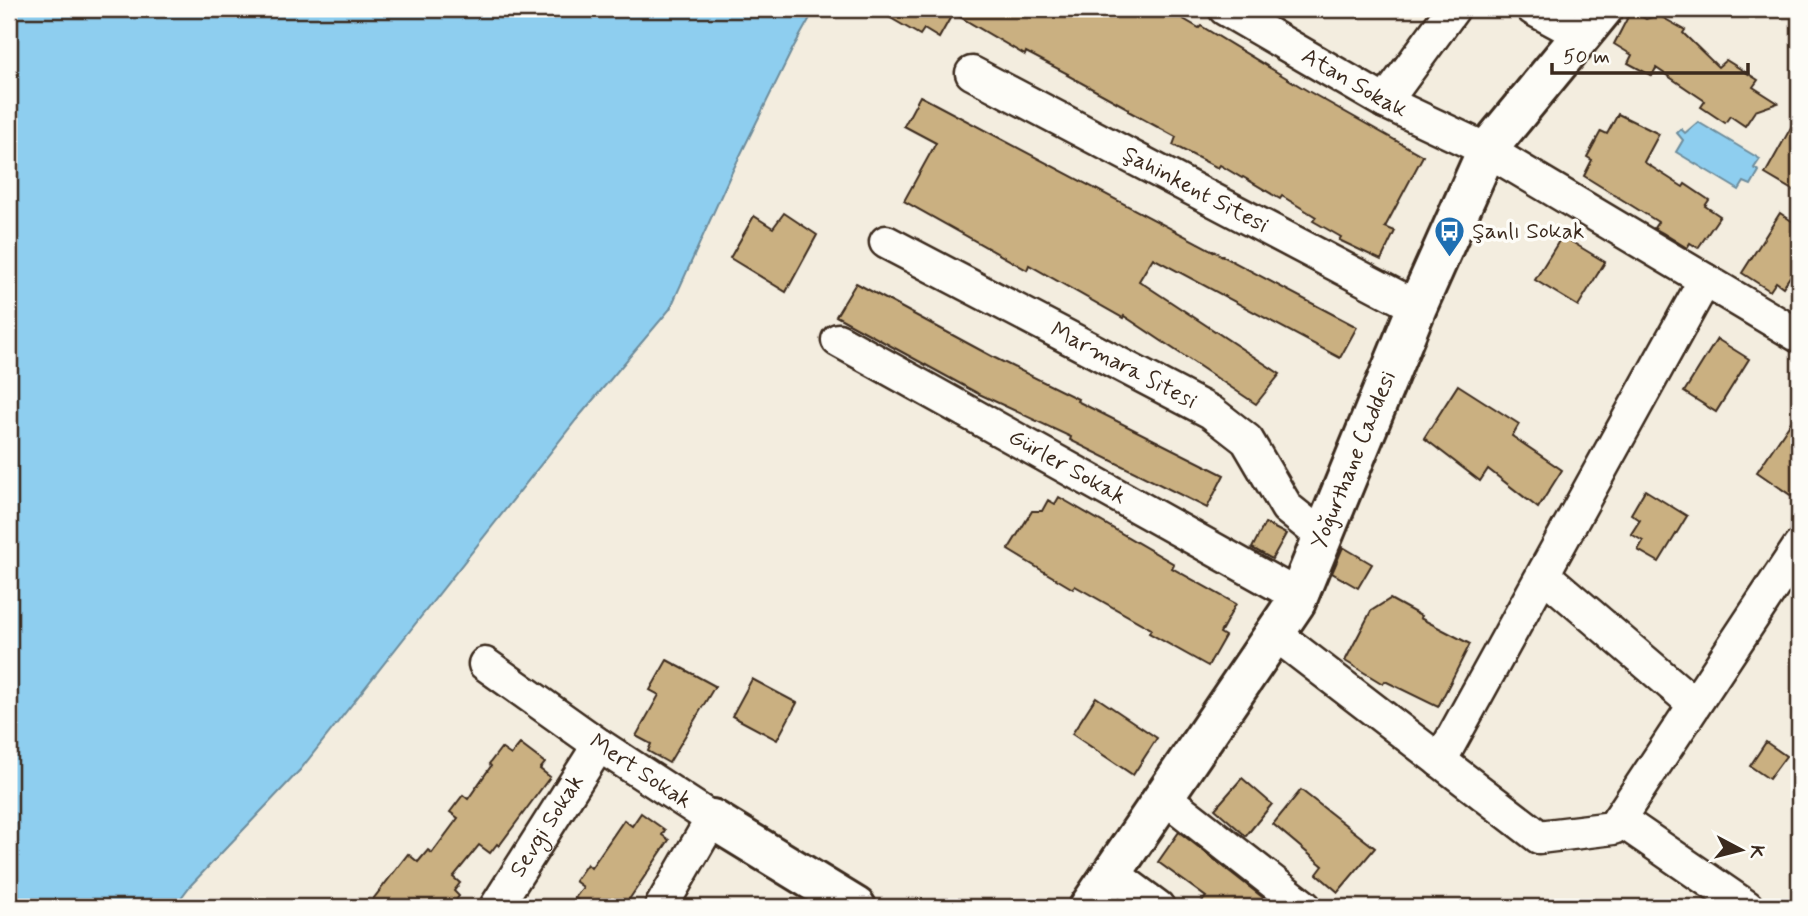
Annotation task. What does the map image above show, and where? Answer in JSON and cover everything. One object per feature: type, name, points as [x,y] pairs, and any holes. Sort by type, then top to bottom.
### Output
[{"type":"main road","name":"Yoğurthane Caddesi","points":[[1089,907],[1297,599],[1417,307],[1487,150],[1593,22]]},
{"type":"main road","points":[[712,819],[856,907]]},
{"type":"street","name":"Atan Sokak","points":[[1225,9],[1385,102],[1487,150],[1799,336]]},
{"type":"street","points":[[1385,102],[1453,9]]},
{"type":"street","points":[[1533,9],[1593,22]]},
{"type":"street","name":"Şahinkent Sitesi","points":[[972,73],[1417,307]]},
{"type":"street","name":"Marmara Sitesi","points":[[886,242],[1211,412],[1247,440],[1287,508],[1322,536]]},
{"type":"street","points":[[1440,761],[1705,280]]},
{"type":"street","name":"Gürler Sokak","points":[[838,340],[1297,599]]},
{"type":"street","points":[[1274,633],[1539,837],[1613,828],[1799,548]]},
{"type":"street","points":[[1544,575],[1694,704]]},
{"type":"street","name":"Mert Sokak","points":[[485,664],[599,745],[712,819],[661,907]]},
{"type":"street","name":"Sevgi Sokak","points":[[496,907],[599,745]]},
{"type":"street","points":[[1163,796],[1305,907]]},
{"type":"street","points":[[1619,819],[1747,907]]},
{"type":"street","points":[[1112,873],[1158,907]]},
{"type":"water","points":[[9,9],[815,9],[729,178],[670,309],[576,420],[300,770],[190,886],[174,907],[9,907]]},
{"type":"water","points":[[1698,122],[1760,159],[1754,168],[1759,171],[1751,185],[1744,182],[1739,190],[1676,152],[1683,140],[1677,133],[1681,129],[1685,133]]},
{"type":"building","points":[[875,9],[1166,9],[1199,28],[1201,26],[1423,156],[1385,227],[1395,231],[1381,260],[1339,240],[1341,237],[1313,221],[1316,217],[1282,196],[1280,199],[1220,165],[1218,168],[1173,145],[1176,137],[1068,74],[1026,52],[1025,55],[953,13],[939,38],[924,29],[920,35]]},
{"type":"building","points":[[1631,11],[1646,19],[1658,15],[1685,30],[1683,33],[1718,67],[1726,60],[1758,80],[1753,87],[1778,103],[1755,111],[1745,126],[1730,116],[1725,123],[1701,107],[1705,101],[1656,68],[1652,76],[1628,63],[1632,55],[1614,44]]},
{"type":"building","points":[[920,96],[1357,327],[1340,358],[1153,258],[1139,281],[1280,374],[1256,404],[1124,316],[1123,318],[1029,265],[1027,270],[904,201],[936,143],[904,126]]},
{"type":"building","points":[[1799,113],[1799,194],[1765,174]]},
{"type":"building","points":[[1618,114],[1659,134],[1644,162],[1709,200],[1705,206],[1720,216],[1698,248],[1690,243],[1687,248],[1654,228],[1658,222],[1584,176],[1592,160],[1587,157],[1601,131],[1607,134]]},
{"type":"building","points":[[784,213],[817,235],[786,292],[730,258],[754,216],[773,228]]},
{"type":"building","points":[[1780,213],[1799,226],[1799,263],[1783,287],[1776,282],[1770,291],[1742,273]]},
{"type":"building","points":[[1562,236],[1605,262],[1578,306],[1535,280]]},
{"type":"building","points":[[856,283],[1078,399],[1077,401],[1224,475],[1207,508],[1070,440],[1071,437],[977,393],[836,316]]},
{"type":"building","points":[[1717,339],[1749,359],[1716,412],[1684,392]]},
{"type":"building","points":[[1458,385],[1519,424],[1512,436],[1562,470],[1538,508],[1488,469],[1480,481],[1424,438]]},
{"type":"building","points":[[1799,410],[1799,501],[1757,472]]},
{"type":"building","points":[[1645,490],[1687,516],[1659,562],[1638,550],[1643,541],[1631,534],[1640,520],[1631,514]]},
{"type":"building","points":[[1059,497],[1174,564],[1172,568],[1236,604],[1220,633],[1225,636],[1208,666],[1149,633],[1151,629],[1075,586],[1073,589],[1008,550],[1032,511],[1042,511],[1048,500],[1055,504]]},
{"type":"building","points":[[1265,523],[1286,534],[1272,559],[1252,548]]},
{"type":"building","points":[[1343,547],[1372,564],[1358,588],[1332,573]]},
{"type":"building","points":[[1390,599],[1470,644],[1438,707],[1385,681],[1383,684],[1345,661],[1371,611]]},
{"type":"building","points":[[667,660],[715,686],[669,763],[648,751],[651,744],[636,736],[659,695],[650,690]]},
{"type":"building","points":[[752,679],[797,703],[777,740],[732,716]]},
{"type":"building","points":[[1096,697],[1157,738],[1133,775],[1072,734]]},
{"type":"building","points":[[1766,742],[1786,756],[1769,779],[1750,766]]},
{"type":"building","points":[[520,744],[545,763],[540,769],[550,777],[499,846],[497,844],[490,853],[479,845],[453,877],[460,883],[454,891],[459,896],[451,907],[367,907],[408,854],[418,862],[428,850],[432,853],[458,818],[450,812],[463,795],[468,799],[501,748],[511,755]]},
{"type":"building","points":[[1242,778],[1272,804],[1246,836],[1215,809]]},
{"type":"building","points":[[1301,790],[1375,848],[1338,892],[1317,874],[1323,866],[1273,824]]},
{"type":"building","points":[[641,813],[665,830],[662,835],[669,840],[624,907],[588,907],[575,898],[583,887],[575,881],[587,864],[591,868],[624,820],[632,826]]},
{"type":"building","points":[[1179,832],[1275,907],[1197,907],[1206,897],[1158,862]]},
{"type":"place","name":"Şanlı Sokak","points":[[1449,259]]}]
